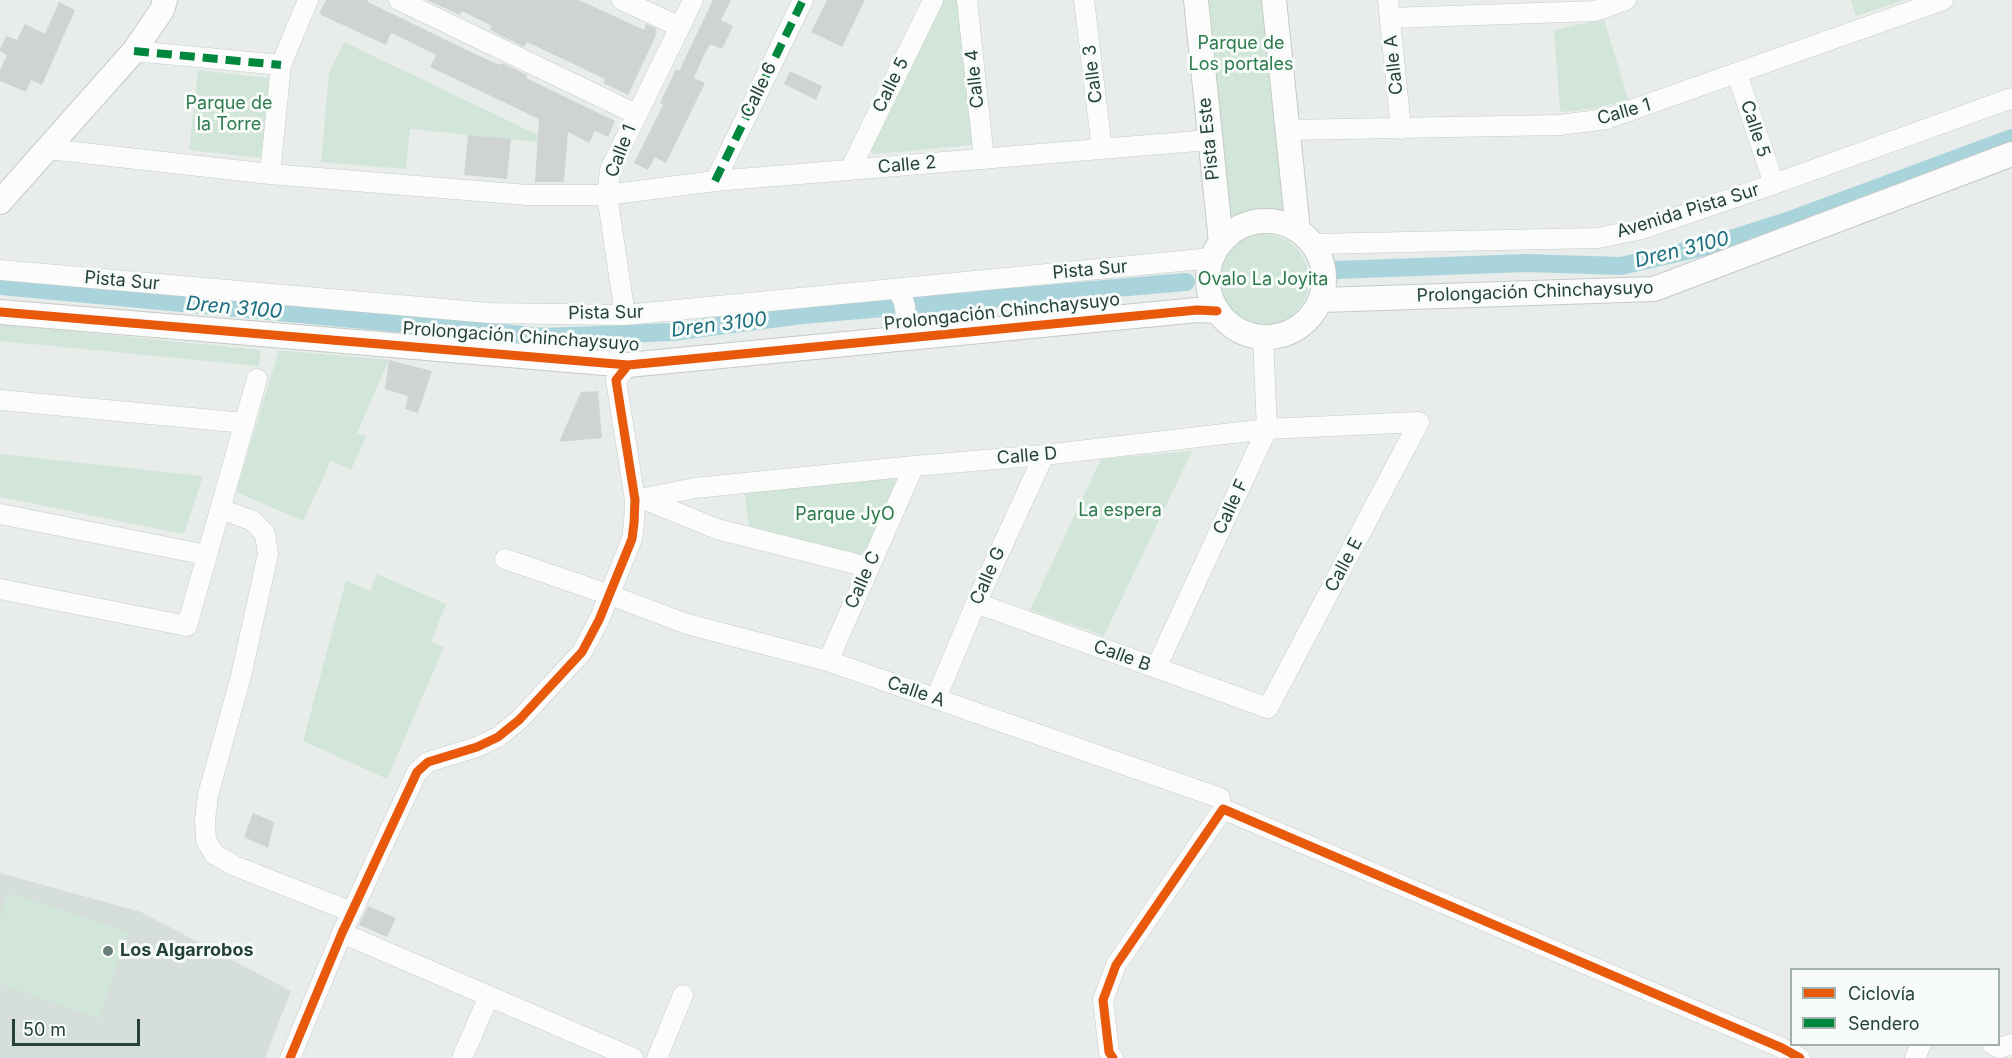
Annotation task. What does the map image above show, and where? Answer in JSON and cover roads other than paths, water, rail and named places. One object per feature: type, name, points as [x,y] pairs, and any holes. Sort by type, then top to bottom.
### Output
[{"type":"street","points":[[0,202],[134,51],[162,10],[165,0]]},
{"type":"street","points":[[270,174],[280,65],[308,0]]},
{"type":"street","points":[[399,0],[636,114]]},
{"type":"street","points":[[622,0],[680,27]]},
{"type":"street","name":"Calle 1","points":[[625,315],[607,195],[610,170],[693,0]]},
{"type":"street","name":"Calle 6","points":[[715,181],[803,0]]},
{"type":"street","name":"Calle 5","points":[[850,170],[933,0]]},
{"type":"street","name":"Calle 4","points":[[967,0],[984,159]]},
{"type":"street","name":"Calle 3","points":[[1084,0],[1102,149]]},
{"type":"street","name":"Pista Este","points":[[1196,0],[1216,250]]},
{"type":"street","points":[[1274,0],[1287,130],[1306,237],[1322,262],[1325,281],[1321,300],[1312,316],[1298,328],[1282,335],[1263,338],[1246,334],[1230,325],[1218,311],[1210,294],[1208,276],[1216,250],[1233,231],[1249,224],[1266,221],[1283,223],[1306,237]]},
{"type":"street","points":[[1389,9],[1595,11],[1626,0]]},
{"type":"street","name":"Calle 1","points":[[1287,130],[1585,123],[1606,119],[1943,0]]},
{"type":"street","name":"Calle A","points":[[1389,9],[1401,129]]},
{"type":"street","points":[[134,51],[280,65]]},
{"type":"street","name":"Calle 5","points":[[1737,74],[1774,184]]},
{"type":"street","name":"Avenida Pista Sur","points":[[1306,237],[1598,238],[1642,229],[2012,98]]},
{"type":"street","name":"Calle 2","points":[[48,149],[270,174],[527,195],[607,195],[715,181],[1209,140]]},
{"type":"street","name":"Prolongación Chinchaysuyo","points":[[1321,300],[1654,289],[2012,154]]},
{"type":"street","name":"Pista Sur","points":[[0,270],[489,313],[625,315],[899,292],[1216,250]]},
{"type":"street","points":[[899,292],[905,306],[902,333]]},
{"type":"street","name":"Prolongación Chinchaysuyo","points":[[0,312],[628,365],[902,333],[1197,310],[1218,311]]},
{"type":"street","name":"Calle F","points":[[1156,668],[1267,429],[1263,338]]},
{"type":"street","points":[[290,1058],[342,933],[417,772],[428,762],[477,747],[498,737],[519,720],[582,652],[599,620],[632,539],[638,499],[616,380],[628,365]]},
{"type":"street","points":[[0,589],[188,626],[257,379]]},
{"type":"street","points":[[0,400],[245,423]]},
{"type":"street","name":"Calle D","points":[[638,499],[696,488],[1044,455],[1267,429],[1419,422]]},
{"type":"street","name":"Calle E","points":[[1268,708],[1419,422]]},
{"type":"street","name":"Calle G","points":[[936,698],[976,603],[1044,455]]},
{"type":"street","name":"Calle C","points":[[828,661],[914,466]]},
{"type":"street","points":[[690,520],[689,509],[696,488]]},
{"type":"street","points":[[638,499],[717,530],[868,567]]},
{"type":"street","points":[[221,509],[253,521],[265,534],[268,554],[241,675],[208,795],[204,820],[206,840],[214,854],[235,866],[352,912]]},
{"type":"street","points":[[0,514],[207,555]]},
{"type":"street","name":"Calle A","points":[[504,559],[687,624],[828,661],[1220,798]]},
{"type":"street","name":"Calle B","points":[[976,603],[1268,708]]},
{"type":"street","points":[[1113,1058],[1109,1052],[1102,1000],[1116,965],[1223,809],[1782,1048],[1800,1058]]},
{"type":"street","points":[[342,933],[633,1058]]},
{"type":"street","points":[[657,1058],[683,995]]},
{"type":"street","points":[[462,1058],[489,996]]},
{"type":"street","points":[[1996,1046],[2000,1048],[2012,1044]]},
{"type":"waterway","name":"Dren 3100","points":[[1336,270],[1526,263],[1621,266],[1712,245],[1793,219],[2012,138]]},
{"type":"waterway","name":"Dren 3100","points":[[0,286],[545,337],[672,332],[802,315],[1186,282]]},
{"type":"place","name":"Los Algarrobos","points":[[108,951]]},
{"type":"park label","name":"Parque de Los portales","points":[[1241,54]]},
{"type":"park label","name":"Parque de la Torre","points":[[229,114]]},
{"type":"park label","name":"Ovalo La Joyita","points":[[1263,280]]},
{"type":"park label","name":"La espera","points":[[1120,511]]},
{"type":"park label","name":"Parque JyO","points":[[845,515]]}]
